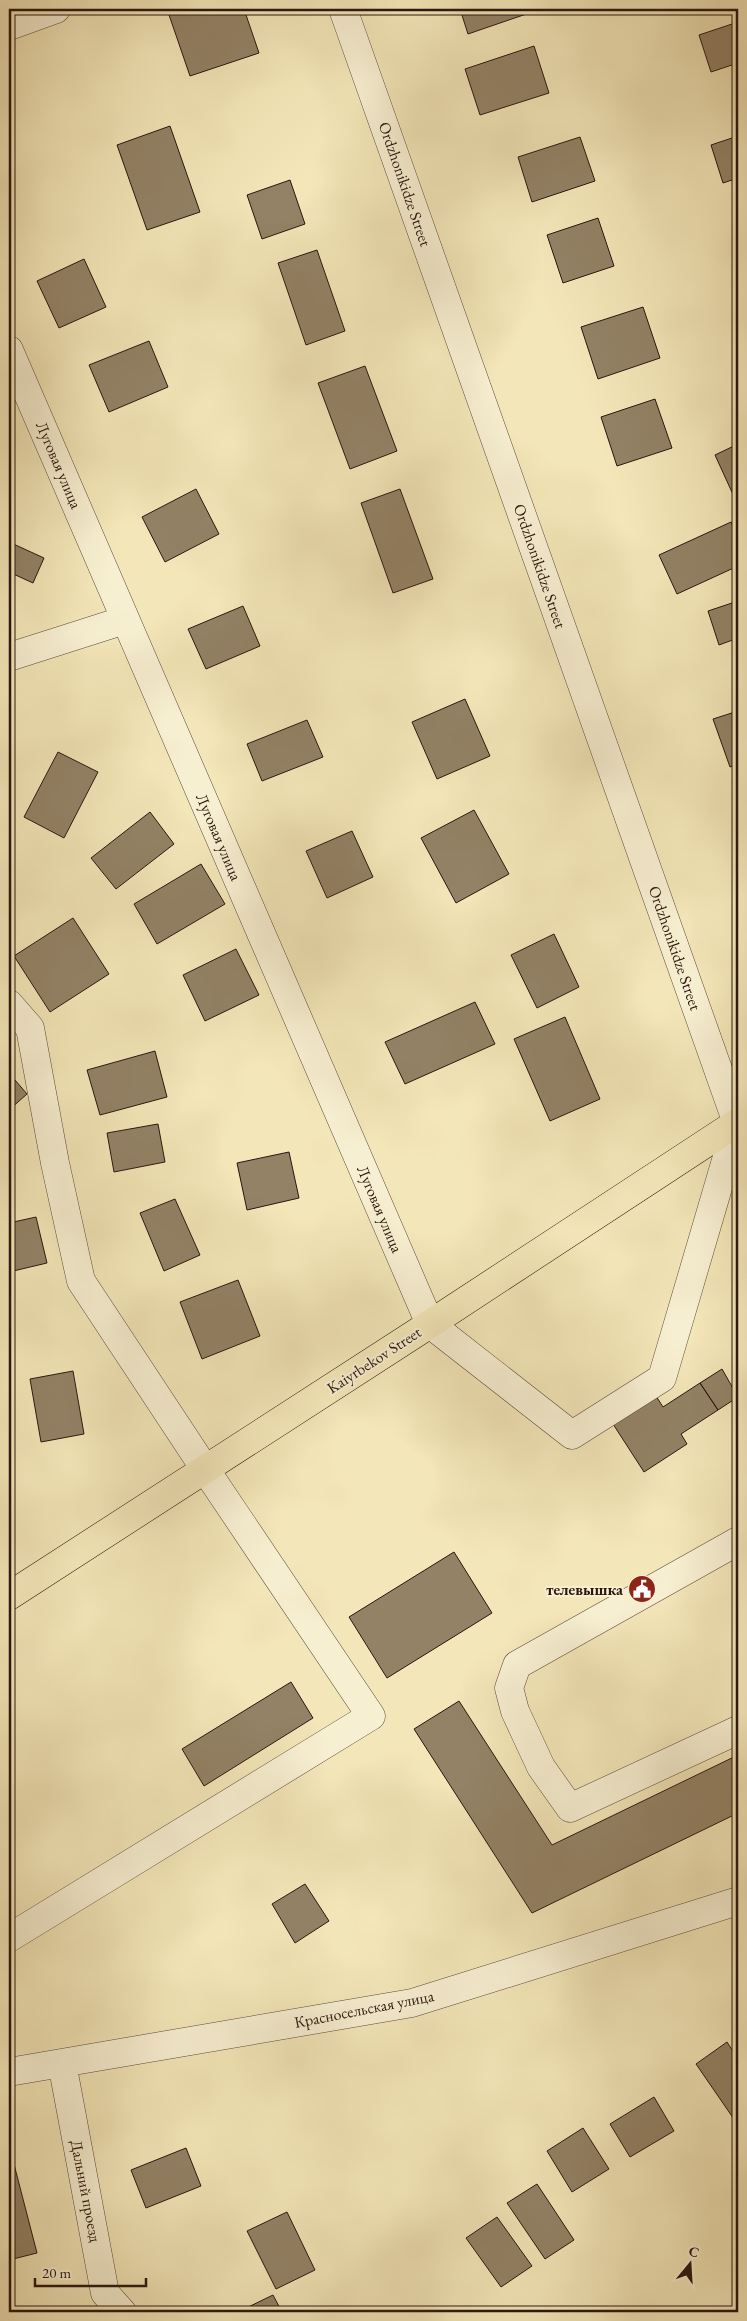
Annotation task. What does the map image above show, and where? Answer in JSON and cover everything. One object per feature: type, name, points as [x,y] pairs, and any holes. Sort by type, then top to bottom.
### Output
[{"type":"main road","name":"Kaiyrbekov Street","points":[[9,1596],[737,1123]]},
{"type":"street","points":[[9,26],[56,9]]},
{"type":"street","name":"Ordzhonikidze Street","points":[[343,9],[737,1123]]},
{"type":"street","name":"Луговая улица","points":[[9,350],[430,1324]]},
{"type":"street","points":[[9,657],[125,620]]},
{"type":"street","points":[[9,1004],[30,1028],[55,1163],[81,1282],[371,1716],[9,1938]]},
{"type":"street","points":[[430,1324],[572,1435],[662,1378],[737,1123]]},
{"type":"street","points":[[738,1541],[516,1665],[509,1688],[515,1711],[541,1767],[570,1808],[738,1730]]},
{"type":"street","name":"Красносельская улица","points":[[9,2072],[412,2003],[738,1901]]},
{"type":"street","name":"Дальний проезд","points":[[62,2063],[105,2292],[122,2312]]},
{"type":"building","points":[[167,9],[244,9],[259,53],[190,76]]},
{"type":"building","points":[[460,9],[537,9],[538,10],[468,34]]},
{"type":"building","points":[[738,22],[738,63],[711,72],[699,35]]},
{"type":"building","points":[[534,46],[549,93],[480,115],[465,69]]},
{"type":"building","points":[[170,126],[200,212],[147,230],[117,145]]},
{"type":"building","points":[[738,136],[738,178],[723,183],[711,145]]},
{"type":"building","points":[[580,137],[595,181],[532,202],[518,157]]},
{"type":"building","points":[[290,180],[305,224],[262,239],[247,195]]},
{"type":"building","points":[[598,218],[614,266],[563,283],[547,235]]},
{"type":"building","points":[[317,250],[345,331],[306,345],[278,263]]},
{"type":"building","points":[[84,259],[106,307],[59,328],[37,281]]},
{"type":"building","points":[[643,307],[660,358],[598,379],[581,327]]},
{"type":"building","points":[[149,341],[168,387],[109,412],[89,365]]},
{"type":"building","points":[[365,366],[397,451],[350,469],[318,383]]},
{"type":"building","points":[[655,399],[672,448],[617,466],[601,417]]},
{"type":"building","points":[[738,444],[738,500],[736,501],[715,455]]},
{"type":"building","points":[[196,489],[219,534],[165,562],[142,517]]},
{"type":"building","points":[[400,489],[433,579],[393,593],[361,503]]},
{"type":"building","points":[[731,522],[738,538],[738,566],[677,594],[659,555]]},
{"type":"building","points":[[9,542],[44,558],[33,583],[9,572]]},
{"type":"building","points":[[738,601],[738,638],[719,645],[708,611]]},
{"type":"building","points":[[243,606],[260,646],[206,669],[188,629]]},
{"type":"building","points":[[465,699],[490,756],[437,779],[412,722]]},
{"type":"building","points":[[738,711],[738,764],[730,767],[713,719]]},
{"type":"building","points":[[307,720],[323,757],[262,781],[247,744]]},
{"type":"building","points":[[58,752],[98,772],[64,838],[24,817]]},
{"type":"building","points":[[474,810],[509,874],[456,903],[421,838]]},
{"type":"building","points":[[150,812],[174,844],[116,889],[91,858]]},
{"type":"building","points":[[352,831],[373,877],[327,898],[306,851]]},
{"type":"building","points":[[201,864],[225,904],[157,944],[134,904]]},
{"type":"building","points":[[73,918],[109,974],[50,1012],[14,956]]},
{"type":"building","points":[[554,934],[579,987],[537,1008],[511,955]]},
{"type":"building","points":[[236,949],[259,995],[205,1021],[183,975]]},
{"type":"building","points":[[475,1002],[495,1044],[405,1084],[385,1042]]},
{"type":"building","points":[[565,1017],[600,1099],[550,1121],[514,1039]]},
{"type":"building","points":[[155,1051],[167,1097],[100,1115],[87,1070]]},
{"type":"building","points":[[9,1073],[27,1094],[9,1110]]},
{"type":"building","points":[[158,1124],[165,1162],[114,1172],[107,1133]]},
{"type":"building","points":[[289,1152],[299,1198],[247,1210],[237,1163]]},
{"type":"building","points":[[175,1199],[200,1255],[164,1271],[140,1213]]},
{"type":"building","points":[[36,1217],[47,1263],[9,1272],[9,1223]]},
{"type":"building","points":[[238,1280],[260,1336],[202,1359],[180,1302]]},
{"type":"building","points":[[722,1369],[738,1397],[718,1410],[700,1383]]},
{"type":"building","points":[[73,1371],[84,1434],[41,1442],[30,1379]]},
{"type":"building","points":[[700,1383],[718,1410],[681,1434],[687,1444],[644,1472],[613,1424],[656,1396],[663,1407]]},
{"type":"building","points":[[454,1552],[492,1613],[387,1678],[349,1617]]},
{"type":"building","points":[[291,1682],[313,1718],[204,1786],[182,1749]]},
{"type":"building","points":[[459,1701],[552,1845],[738,1755],[738,1813],[532,1913],[414,1729]]},
{"type":"building","points":[[305,1884],[329,1921],[295,1943],[272,1904]]},
{"type":"building","points":[[727,2042],[738,2059],[738,2125],[696,2064]]},
{"type":"building","points":[[654,2097],[674,2131],[630,2157],[610,2124]]},
{"type":"building","points":[[583,2128],[609,2169],[572,2192],[547,2151]]},
{"type":"building","points":[[9,2145],[37,2253],[9,2260]]},
{"type":"building","points":[[186,2148],[201,2186],[146,2208],[131,2170]]},
{"type":"building","points":[[537,2184],[574,2240],[545,2259],[507,2203]]},
{"type":"building","points":[[287,2212],[315,2270],[276,2289],[247,2231]]},
{"type":"building","points":[[497,2217],[532,2266],[501,2287],[466,2238]]},
{"type":"building","points":[[273,2295],[282,2312],[238,2312]]},
{"type":"building","points":[[69,2307],[70,2312],[51,2312]]},
{"type":"place","name":"телевышка","points":[[642,1589]]}]
